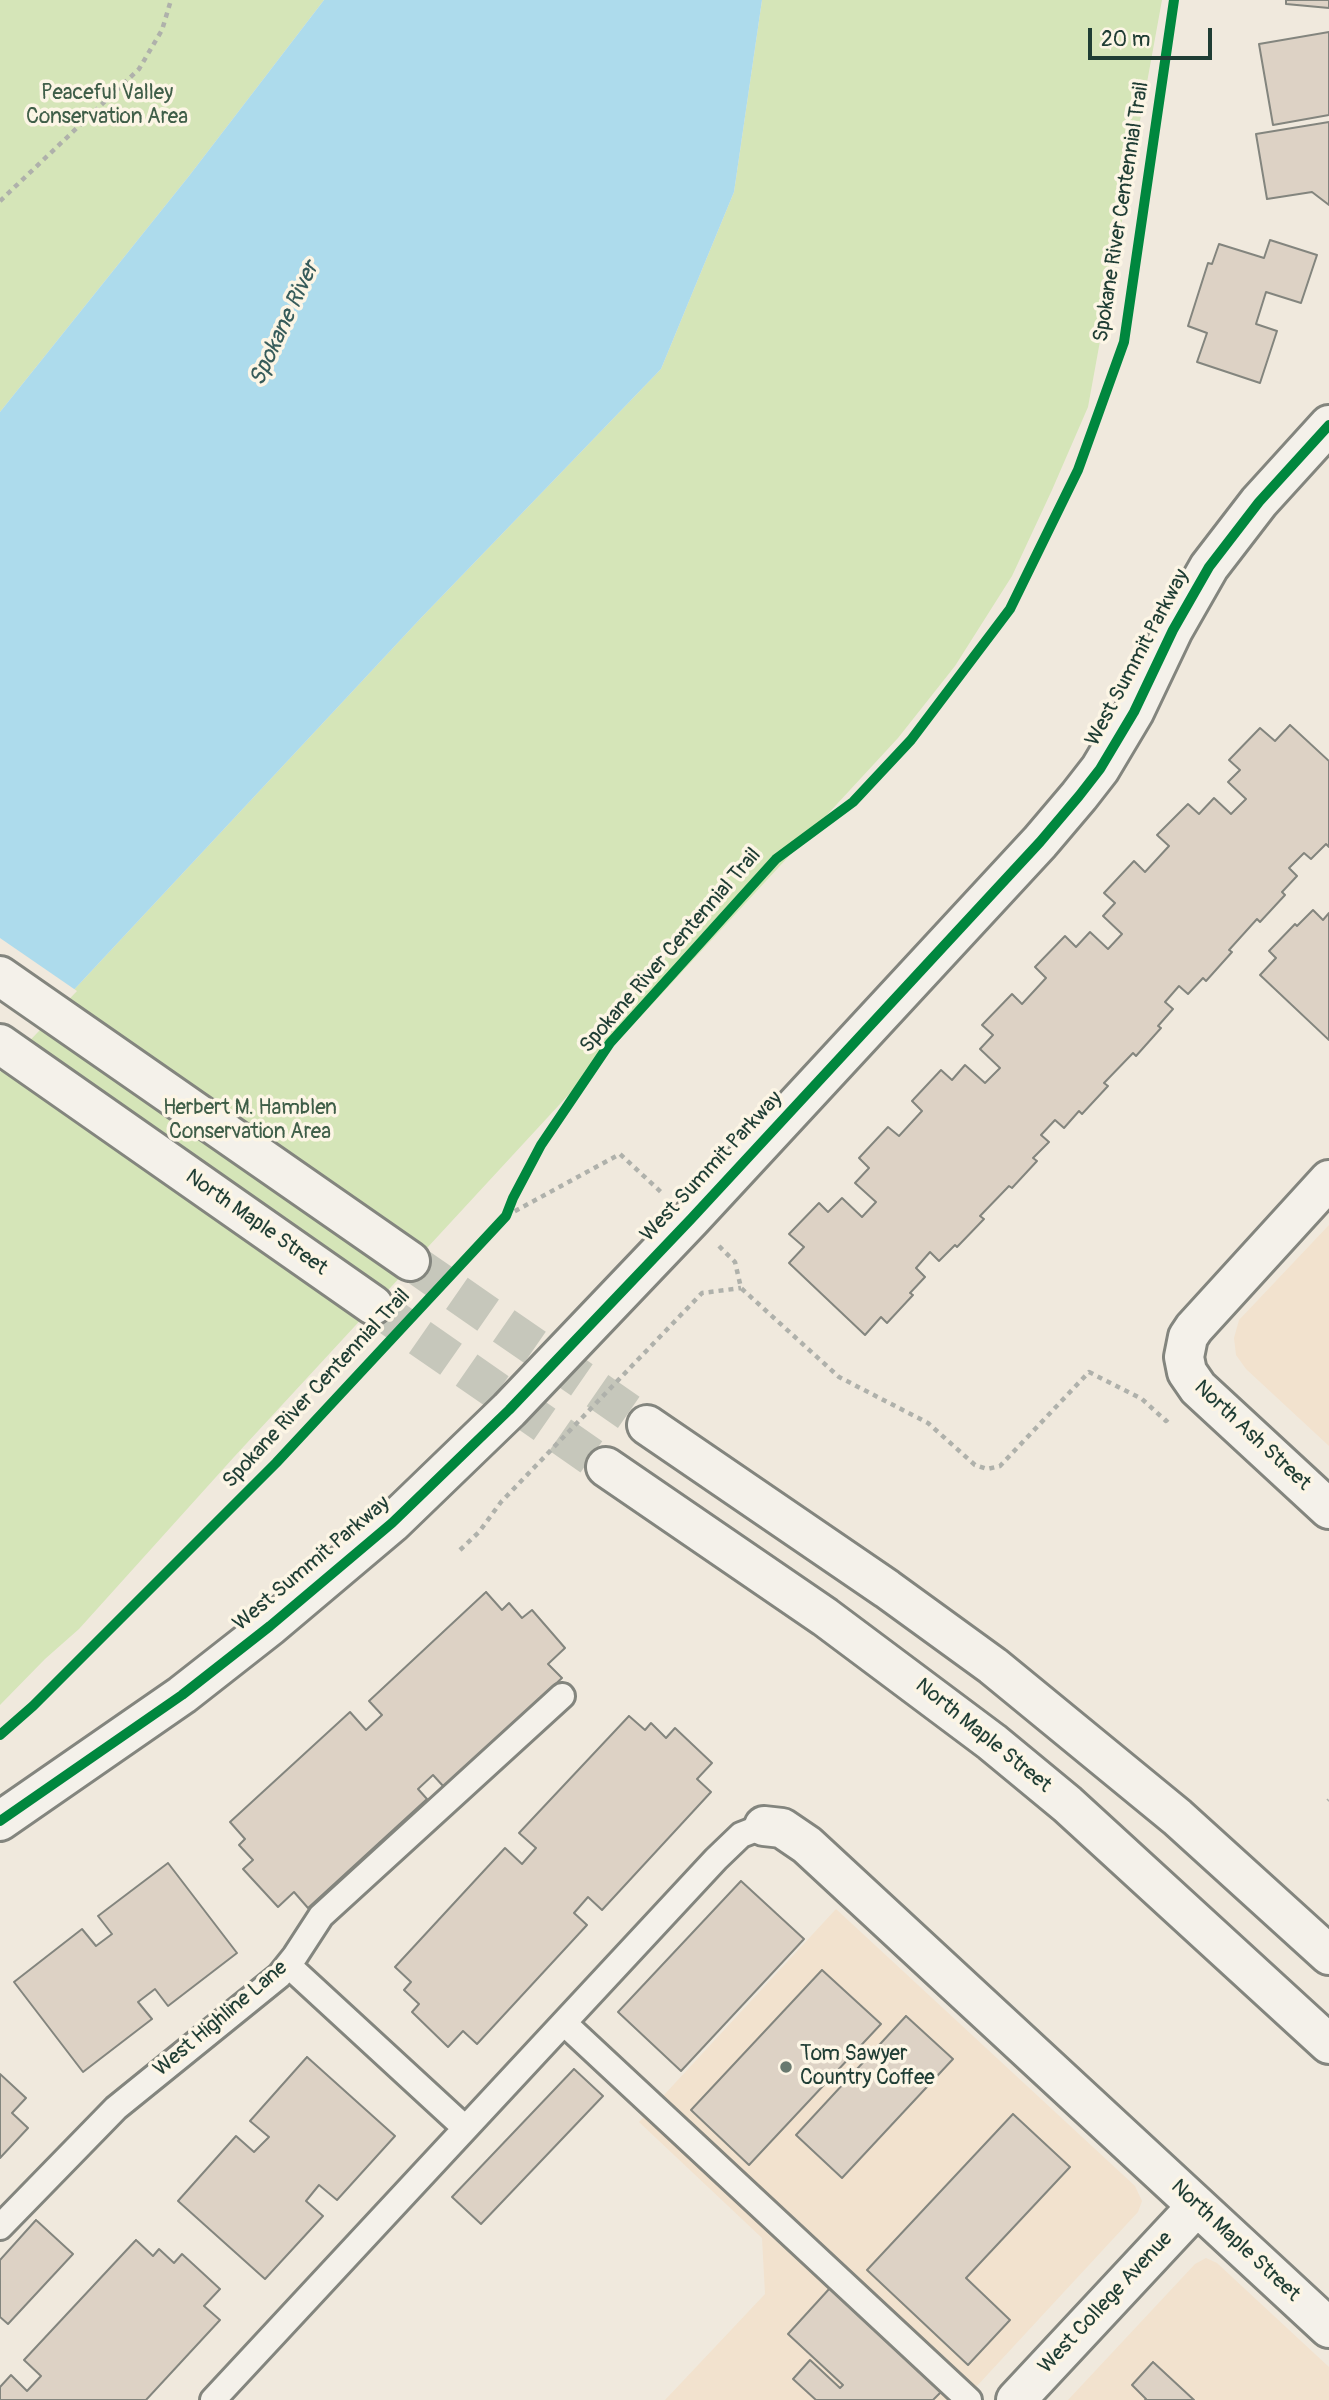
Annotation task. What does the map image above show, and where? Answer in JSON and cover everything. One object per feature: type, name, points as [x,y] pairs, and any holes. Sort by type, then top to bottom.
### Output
[{"type":"street","name":"West Summit Parkway","points":[[0,1821],[182,1695],[280,1618],[382,1532],[492,1428],[691,1219],[1040,842],[1079,796],[1100,769],[1134,712],[1179,619],[1209,567],[1259,502],[1329,425]]},
{"type":"street","points":[[0,976],[410,1261]]},
{"type":"street","name":"North Maple Street","points":[[0,1044],[373,1305]]},
{"type":"street","points":[[1191,1372],[1188,1337],[1201,1319],[1329,1180]]},
{"type":"street","name":"North Ash Street","points":[[1191,1372],[1329,1508]]},
{"type":"street","points":[[647,1425],[887,1589],[993,1666],[1112,1761],[1329,1955]]},
{"type":"street","name":"North Maple Street","points":[[606,1467],[825,1617],[992,1742],[1096,1830],[1329,2043]]},
{"type":"street","name":"North Maple Street","points":[[764,1826],[782,1828],[807,1845],[1329,2328]]},
{"type":"street","name":"West College Avenue","points":[[1016,2400],[1197,2206]]},
{"type":"lane","name":"West Highline Lane","points":[[0,2227],[116,2108],[248,2002],[288,1965],[321,1916],[562,1696]]},
{"type":"lane","points":[[213,2400],[730,1844],[741,1835],[764,1826]]},
{"type":"lane","points":[[288,1965],[465,2129]]},
{"type":"lane","points":[[564,2023],[969,2400]]},
{"type":"path","points":[[0,201],[139,69],[162,30],[172,0]]},
{"type":"path","points":[[497,1226],[506,1216],[620,1154],[735,1262],[741,1288],[839,1377],[928,1423],[975,1465],[987,1469],[1000,1466],[1089,1372],[1142,1399],[1166,1421],[1191,1372]]},
{"type":"path","points":[[506,1216],[513,1198]]},
{"type":"path","points":[[460,1550],[479,1532],[501,1502],[702,1293],[741,1288]]},
{"type":"shaded area","points":[[1329,1225],[1329,1446],[1246,1369],[1236,1355],[1234,1338],[1239,1320]]},
{"type":"shaded area","points":[[836,1909],[1135,2186],[1142,2201],[1138,2212],[964,2400],[665,2400],[765,2294],[762,2238],[639,2122]]},
{"type":"shaded area","points":[[1206,2258],[1217,2263],[1329,2367],[1329,2400],[1068,2400],[1195,2264]]},
{"type":"green space","name":"Peaceful Valley Conservation Area","points":[[0,0],[324,0],[189,176],[0,412]]},
{"type":"green space","name":"Herbert M. Hamblen Conservation Area","points":[[762,0],[1162,0],[1088,407],[1052,490],[1012,576],[955,666],[898,738],[234,1457],[79,1629],[0,1705],[0,1069],[420,619],[661,369],[734,192]]},
{"type":"water","name":"Spokane River","points":[[324,0],[762,0],[734,192],[661,369],[420,619],[0,1069],[0,412],[189,176]]},
{"type":"pier","points":[[0,938],[77,991],[0,1072]]},
{"type":"building","points":[[1286,0],[1329,0],[1329,8],[1286,4]]},
{"type":"building","points":[[1329,32],[1329,115],[1273,125],[1259,44]]},
{"type":"building","points":[[1329,122],[1329,205],[1312,192],[1267,199],[1256,134]]},
{"type":"building","points":[[1270,240],[1317,255],[1301,303],[1266,292],[1256,324],[1277,331],[1260,383],[1197,362],[1207,333],[1188,326],[1208,263],[1212,264],[1219,244],[1264,258]]},
{"type":"building","points":[[1290,725],[1329,761],[1329,847],[1326,844],[1311,859],[1304,853],[1289,868],[1297,876],[1282,892],[1285,895],[1260,922],[1257,919],[1206,981],[1203,978],[1188,994],[1179,986],[1165,1002],[1173,1009],[1158,1026],[1161,1028],[1136,1056],[1133,1053],[1104,1083],[1108,1086],[1082,1114],[1079,1111],[1064,1128],[1055,1120],[1041,1135],[1049,1142],[1033,1158],[1037,1161],[980,1216],[984,1219],[957,1247],[955,1245],[939,1261],[930,1252],[916,1268],[925,1277],[910,1293],[913,1295],[887,1323],[881,1317],[865,1335],[789,1263],[804,1247],[789,1234],[819,1203],[828,1212],[842,1198],[862,1217],[876,1202],[855,1183],[869,1168],[859,1158],[888,1127],[899,1136],[922,1111],[912,1101],[941,1070],[952,1080],[965,1065],[985,1083],[1000,1068],[980,1049],[993,1035],[982,1025],[1012,994],[1022,1004],[1046,978],[1035,967],[1065,936],[1076,947],[1090,932],[1108,949],[1122,934],[1103,916],[1115,903],[1104,893],[1134,861],[1145,872],[1169,846],[1157,835],[1188,804],[1199,814],[1214,798],[1231,814],[1246,799],[1228,782],[1240,770],[1229,760],[1260,728],[1275,741]]},
{"type":"building","points":[[1313,910],[1323,920],[1329,913],[1329,1040],[1260,975],[1276,958],[1269,951]]},
{"type":"building","points":[[486,1592],[502,1610],[509,1603],[522,1618],[532,1610],[565,1648],[548,1664],[562,1678],[444,1787],[433,1775],[418,1789],[427,1799],[308,1908],[294,1892],[278,1907],[243,1869],[253,1860],[239,1845],[245,1839],[230,1822],[350,1712],[366,1730],[382,1715],[369,1701]]},
{"type":"building","points":[[629,1716],[645,1730],[651,1723],[666,1738],[675,1728],[712,1763],[697,1779],[711,1792],[602,1910],[588,1897],[574,1913],[587,1925],[477,2044],[463,2031],[448,2047],[412,2012],[419,2004],[404,1990],[411,1982],[395,1967],[505,1848],[522,1864],[536,1848],[519,1833]]},
{"type":"building","points":[[168,1863],[237,1953],[168,2006],[155,1989],[138,2002],[152,2019],[83,2072],[14,1982],[82,1929],[96,1946],[112,1934],[98,1916]]},
{"type":"building","points":[[741,1881],[804,1939],[681,2071],[618,2012]]},
{"type":"building","name":"Tom Sawyer Country Coffee","points":[[822,1970],[881,2024],[749,2165],[691,2110]]},
{"type":"building","points":[[906,2016],[953,2059],[842,2178],[796,2135]]},
{"type":"building","points":[[307,2057],[395,2136],[337,2200],[319,2185],[306,2201],[323,2216],[265,2279],[178,2201],[236,2136],[254,2152],[269,2137],[250,2121]]},
{"type":"building","points":[[574,2069],[603,2096],[481,2224],[452,2197]]},
{"type":"building","points":[[0,2074],[26,2098],[12,2113],[28,2128],[0,2158]]},
{"type":"building","points":[[1013,2114],[1070,2167],[966,2278],[1010,2320],[968,2365],[867,2270]]},
{"type":"building","points":[[36,2220],[73,2254],[8,2324],[0,2317],[0,2260]]},
{"type":"building","points":[[136,2240],[153,2256],[159,2249],[174,2263],[182,2254],[220,2289],[204,2306],[220,2320],[146,2400],[0,2400],[0,2387],[11,2375],[27,2391],[41,2376],[24,2360]]},
{"type":"building","points":[[830,2288],[941,2392],[933,2400],[816,2400],[793,2379],[810,2360],[840,2388],[843,2385],[788,2334]]},
{"type":"building","points":[[1153,2362],[1194,2400],[1145,2400],[1132,2385]]},
{"type":"tunnel","points":[[410,1261],[647,1425]]},
{"type":"tunnel","points":[[373,1305],[606,1467]]},
{"type":"cycle path","name":"Spokane River Centennial Trail","points":[[0,1735],[33,1706],[276,1463],[506,1216],[541,1145],[610,1043],[776,859],[853,802],[911,740],[1010,609],[1078,470],[1124,342],[1174,0]]},
{"type":"cycle path","points":[[0,1821],[182,1695],[270,1626],[392,1523],[509,1410],[691,1219],[1040,842],[1079,796],[1100,769],[1134,712],[1173,630],[1209,567],[1259,502],[1329,425]]},
{"type":"place","name":"Tom Sawyer Country Coffee","points":[[786,2067]]}]
